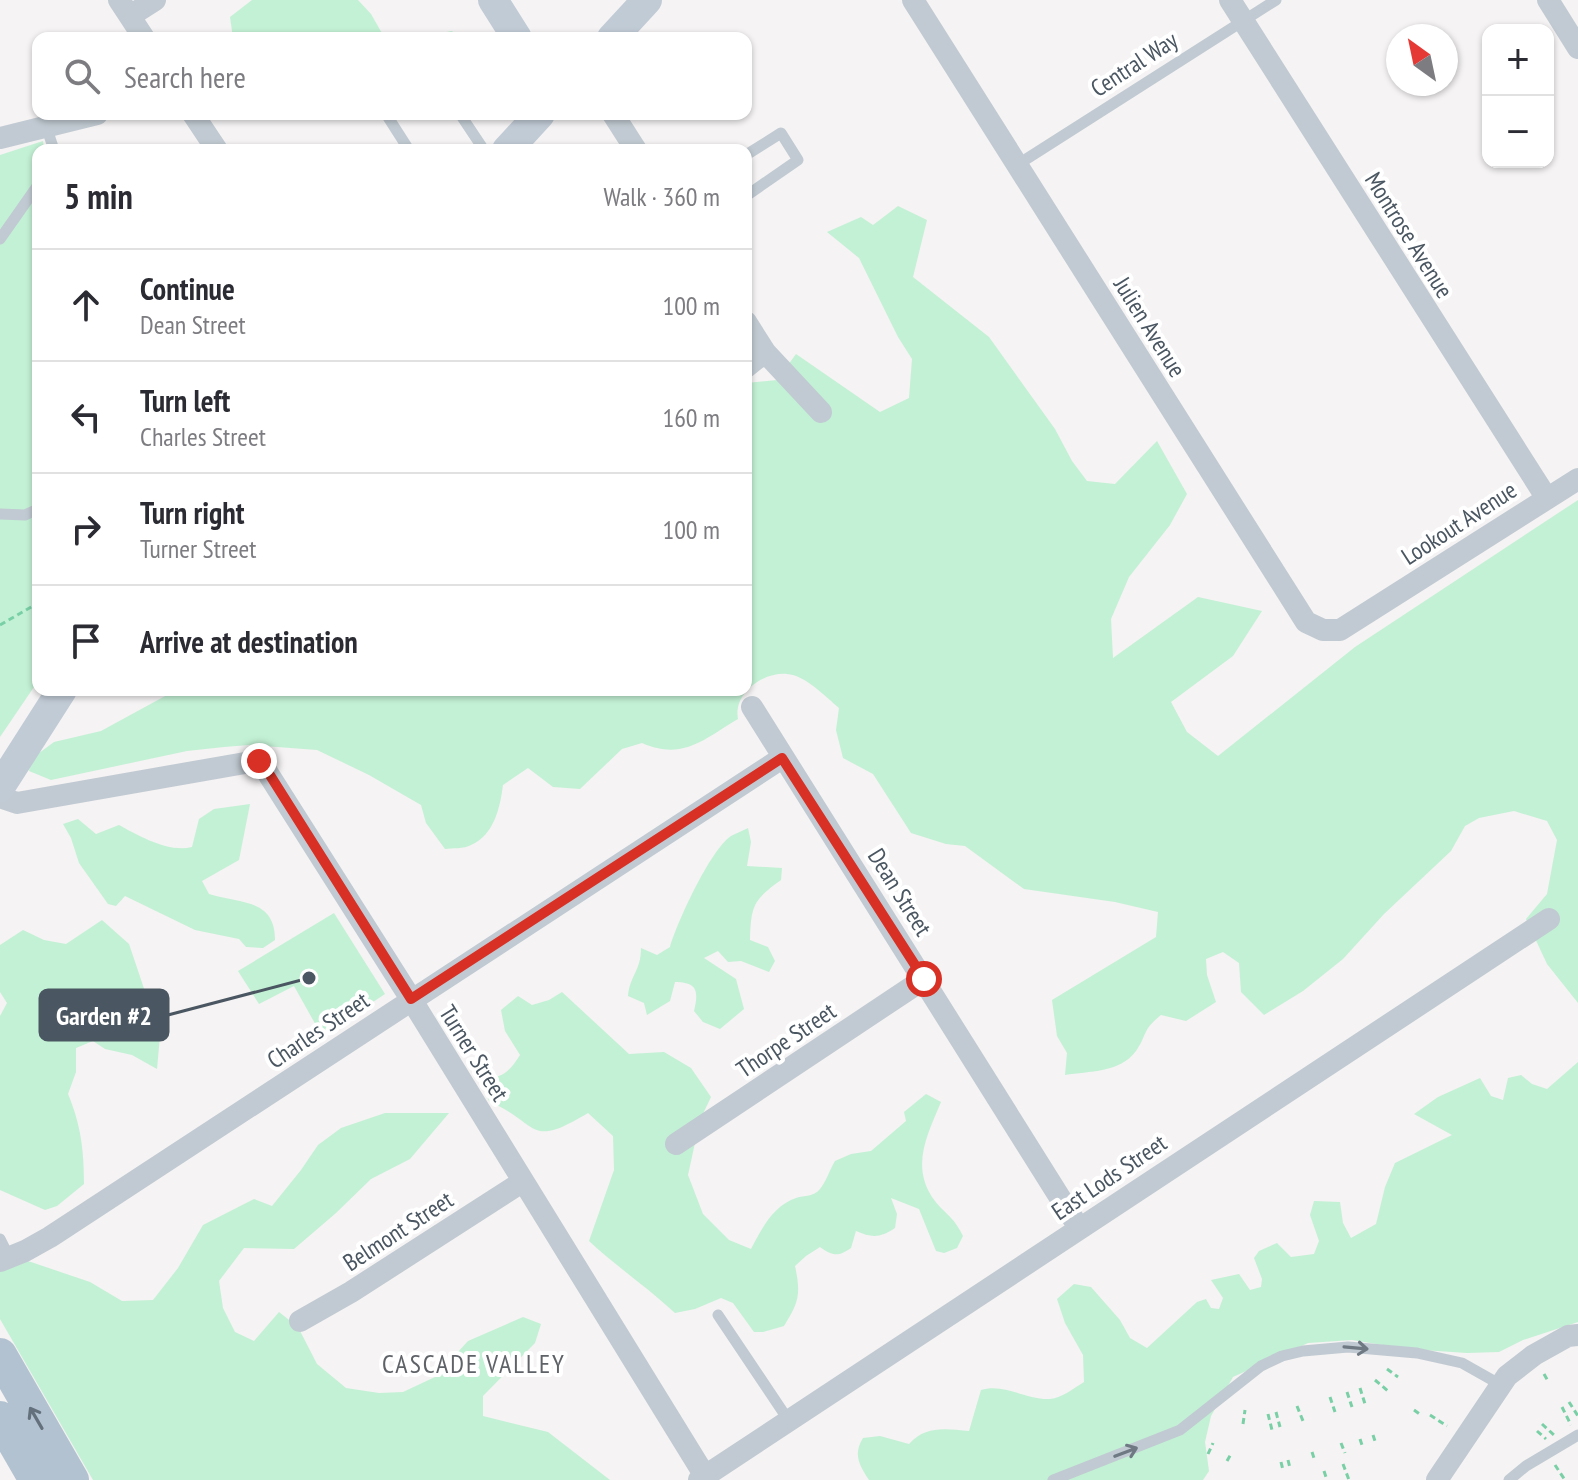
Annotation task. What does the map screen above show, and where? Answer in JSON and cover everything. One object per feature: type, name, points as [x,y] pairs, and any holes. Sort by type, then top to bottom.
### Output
[{"type":"main road","points":[[0,1355],[72,1480]]},
{"type":"main road","points":[[0,1418],[36,1480]]},
{"type":"street","points":[[140,32],[125,8],[155,0]]},
{"type":"street","points":[[493,0],[513,32]]},
{"type":"street","points":[[618,32],[647,0]]},
{"type":"street","name":"Julien Avenue","points":[[913,0],[1306,622],[1323,630],[1340,630],[1369,612]]},
{"type":"street","name":"Montrose Avenue","points":[[1230,0],[1546,497]]},
{"type":"street","points":[[1548,0],[1578,48]]},
{"type":"street","points":[[0,138],[72,120]]},
{"type":"street","points":[[197,120],[213,144]]},
{"type":"street","points":[[512,144],[534,120]]},
{"type":"street","points":[[617,120],[632,144]]},
{"type":"street","points":[[752,331],[765,352],[821,412]]},
{"type":"street","points":[[752,362],[765,352]]},
{"type":"street","name":"Lookout Avenue","points":[[1369,612],[1578,479]]},
{"type":"street","points":[[0,787],[58,696]]},
{"type":"street","name":"Dean Street","points":[[752,707],[1079,1228]]},
{"type":"street","name":"Charles Street","points":[[3,1253],[50,1237],[782,758]]},
{"type":"street","name":"Turner Street","points":[[0,797],[17,803],[259,761],[411,999],[702,1478]]},
{"type":"street","name":"East Lods Street","points":[[702,1478],[1549,919]]},
{"type":"street","name":"Thorpe Street","points":[[676,1144],[924,979]]},
{"type":"street","name":"Belmont Street","points":[[300,1321],[351,1292],[522,1182]]},
{"type":"street","points":[[1437,1480],[1507,1376],[1534,1355],[1568,1336],[1578,1335]]},
{"type":"lane","name":"Central Way","points":[[1017,165],[1276,0]]},
{"type":"lane","points":[[390,120],[405,144]]},
{"type":"lane","points":[[464,120],[480,144]]},
{"type":"lane","points":[[46,126],[52,144]]},
{"type":"lane","points":[[752,151],[781,133],[798,160],[752,192]]},
{"type":"lane","points":[[0,239],[32,194]]},
{"type":"lane","points":[[0,514],[25,515],[32,512]]},
{"type":"lane","points":[[718,1315],[789,1421]]},
{"type":"lane","points":[[1053,1480],[1180,1430],[1261,1366],[1303,1351],[1348,1347],[1417,1353],[1462,1363],[1501,1385]]},
{"type":"lane","points":[[1509,1480],[1575,1431]]},
{"type":"path","points":[[0,625],[32,606]]},
{"type":"path","points":[[1387,1369],[1398,1377]]},
{"type":"path","points":[[1542,1371],[1548,1381]]},
{"type":"path","points":[[1375,1380],[1388,1391]]},
{"type":"path","points":[[1360,1388],[1365,1404]]},
{"type":"path","points":[[1347,1392],[1352,1407]]},
{"type":"path","points":[[1330,1397],[1335,1412]]},
{"type":"path","points":[[1569,1402],[1578,1416]]},
{"type":"path","points":[[1297,1406],[1303,1421]]},
{"type":"path","points":[[1562,1407],[1575,1431]]},
{"type":"path","points":[[1243,1424],[1245,1410]]},
{"type":"path","points":[[1414,1410],[1421,1415]]},
{"type":"path","points":[[1276,1412],[1280,1427]]},
{"type":"path","points":[[1268,1414],[1272,1430]]},
{"type":"path","points":[[1430,1415],[1447,1426]]},
{"type":"path","points":[[1542,1424],[1555,1437]]},
{"type":"path","points":[[1537,1431],[1547,1442]]},
{"type":"path","points":[[1373,1435],[1376,1444]]},
{"type":"path","points":[[1360,1439],[1363,1448]]},
{"type":"path","points":[[1208,1454],[1213,1443]]},
{"type":"path","points":[[1341,1443],[1345,1453]]},
{"type":"path","points":[[1312,1452],[1315,1461]]},
{"type":"path","points":[[1227,1461],[1231,1454]]},
{"type":"path","points":[[1551,1458],[1565,1480]]},
{"type":"path","points":[[1288,1460],[1290,1468]]},
{"type":"path","points":[[1281,1462],[1283,1470]]},
{"type":"path","points":[[1343,1464],[1349,1480]]},
{"type":"path","points":[[1324,1471],[1327,1480]]},
{"type":"green space","points":[[252,0],[358,0],[381,32],[232,32],[230,17]]},
{"type":"green space","points":[[32,145],[32,690],[0,737],[0,155]]},
{"type":"green space","points":[[898,206],[927,220],[913,277],[989,337],[1055,429],[1087,481],[1115,484],[1157,441],[1187,494],[1170,525],[1129,577],[1111,619],[1113,658],[1198,597],[1262,611],[1233,656],[1171,702],[1187,732],[1218,756],[1355,647],[1578,500],[1578,1003],[1547,964],[1526,919],[1547,894],[1557,840],[1547,821],[1514,811],[1479,818],[1465,826],[1451,851],[1384,914],[1343,959],[1303,991],[1264,1015],[1241,992],[1239,963],[1223,952],[1206,959],[1207,975],[1216,1002],[1186,1021],[1161,1015],[1147,1029],[1136,1051],[1122,1063],[1104,1070],[1065,1075],[1067,1053],[1057,1036],[1052,1000],[1156,937],[1158,912],[1115,902],[1024,889],[965,846],[946,844],[911,833],[873,774],[843,758],[836,730],[839,708],[808,682],[794,675],[778,674],[752,685],[752,382],[777,380],[796,354],[880,412],[909,398],[912,359],[859,258],[827,232],[861,217],[873,225]]},
{"type":"green space","points":[[165,696],[743,696],[738,719],[703,740],[681,749],[657,748],[642,743],[622,749],[580,789],[553,787],[528,768],[503,785],[498,811],[485,835],[471,845],[445,849],[426,823],[421,805],[317,750],[249,745],[187,751],[51,780],[29,771],[31,759],[54,742],[101,731]]},
{"type":"green space","points":[[250,804],[239,860],[202,881],[209,894],[254,905],[269,916],[275,940],[263,948],[246,947],[239,939],[195,930],[125,896],[116,906],[108,904],[79,863],[63,824],[78,819],[96,834],[119,825],[154,842],[183,848],[192,847],[199,819],[214,809]]},
{"type":"green space","points":[[748,828],[751,842],[747,866],[782,868],[781,880],[764,893],[755,905],[750,928],[750,940],[768,947],[775,961],[769,972],[741,961],[728,962],[718,951],[704,958],[736,979],[744,1009],[720,1029],[703,1022],[694,1011],[695,989],[682,982],[675,982],[670,1001],[647,1015],[644,1003],[628,996],[641,948],[657,955],[670,947],[704,871],[731,836]]},
{"type":"green space","points":[[334,913],[385,994],[322,1036],[294,986],[259,1004],[238,971]]},
{"type":"green space","points":[[102,920],[129,944],[160,1036],[157,1069],[132,1055],[105,1049],[93,1041],[76,1048],[76,1072],[68,1094],[81,1138],[84,1184],[57,1206],[45,1210],[0,1190],[0,1016],[7,1003],[0,992],[0,945],[23,930],[44,940],[66,944]]},
{"type":"green space","points":[[562,992],[629,1054],[664,1052],[691,1068],[711,1097],[700,1120],[688,1175],[703,1214],[729,1240],[751,1249],[764,1226],[781,1206],[818,1192],[835,1161],[851,1154],[871,1151],[906,1121],[904,1112],[926,1094],[941,1102],[924,1149],[923,1173],[932,1197],[963,1236],[957,1248],[944,1253],[936,1251],[919,1209],[891,1198],[897,1214],[895,1228],[876,1236],[856,1231],[851,1248],[846,1251],[836,1254],[820,1247],[795,1266],[797,1298],[784,1326],[754,1332],[733,1303],[721,1298],[675,1313],[589,1241],[614,1170],[613,1136],[588,1113],[555,1130],[536,1130],[489,1101],[478,1078],[503,1074],[520,1055],[505,1031],[501,1010],[518,996],[532,1005]]},
{"type":"green space","points":[[1578,1062],[1578,1322],[1523,1340],[1499,1352],[1407,1349],[1352,1340],[1308,1343],[1233,1377],[1211,1416],[1205,1442],[1209,1471],[1203,1480],[869,1480],[862,1469],[858,1454],[863,1438],[880,1436],[909,1444],[929,1431],[969,1431],[981,1390],[1007,1390],[1050,1399],[1084,1382],[1083,1355],[1065,1323],[1057,1299],[1074,1284],[1091,1287],[1120,1320],[1130,1338],[1147,1348],[1197,1302],[1206,1299],[1211,1308],[1219,1309],[1223,1298],[1211,1280],[1239,1274],[1250,1290],[1261,1287],[1262,1279],[1254,1258],[1259,1251],[1277,1243],[1291,1257],[1314,1254],[1319,1241],[1310,1215],[1314,1201],[1340,1202],[1343,1223],[1351,1238],[1376,1224],[1385,1187],[1395,1163],[1452,1135],[1414,1114],[1438,1097],[1480,1078],[1491,1096],[1503,1100],[1508,1078],[1521,1075],[1532,1084],[1547,1089]]},
{"type":"green space","points":[[385,1113],[449,1113],[410,1159],[371,1179],[294,1249],[244,1248],[219,1281],[223,1308],[235,1332],[254,1341],[279,1312],[298,1327],[317,1364],[346,1388],[379,1393],[403,1392],[435,1377],[468,1341],[523,1317],[541,1324],[535,1343],[483,1396],[483,1416],[548,1432],[610,1480],[93,1480],[0,1319],[0,1261],[9,1257],[31,1262],[90,1282],[122,1301],[153,1300],[178,1268],[203,1225],[254,1199],[272,1206],[318,1145],[341,1128]]},
{"type":"place","name":"Garden #2","points":[[309,978]]},
{"type":"district","name":"CASCADE VALLEY","points":[[474,1363]]},
{"type":"route","points":[[259,761],[411,999],[782,758],[924,979]]}]
